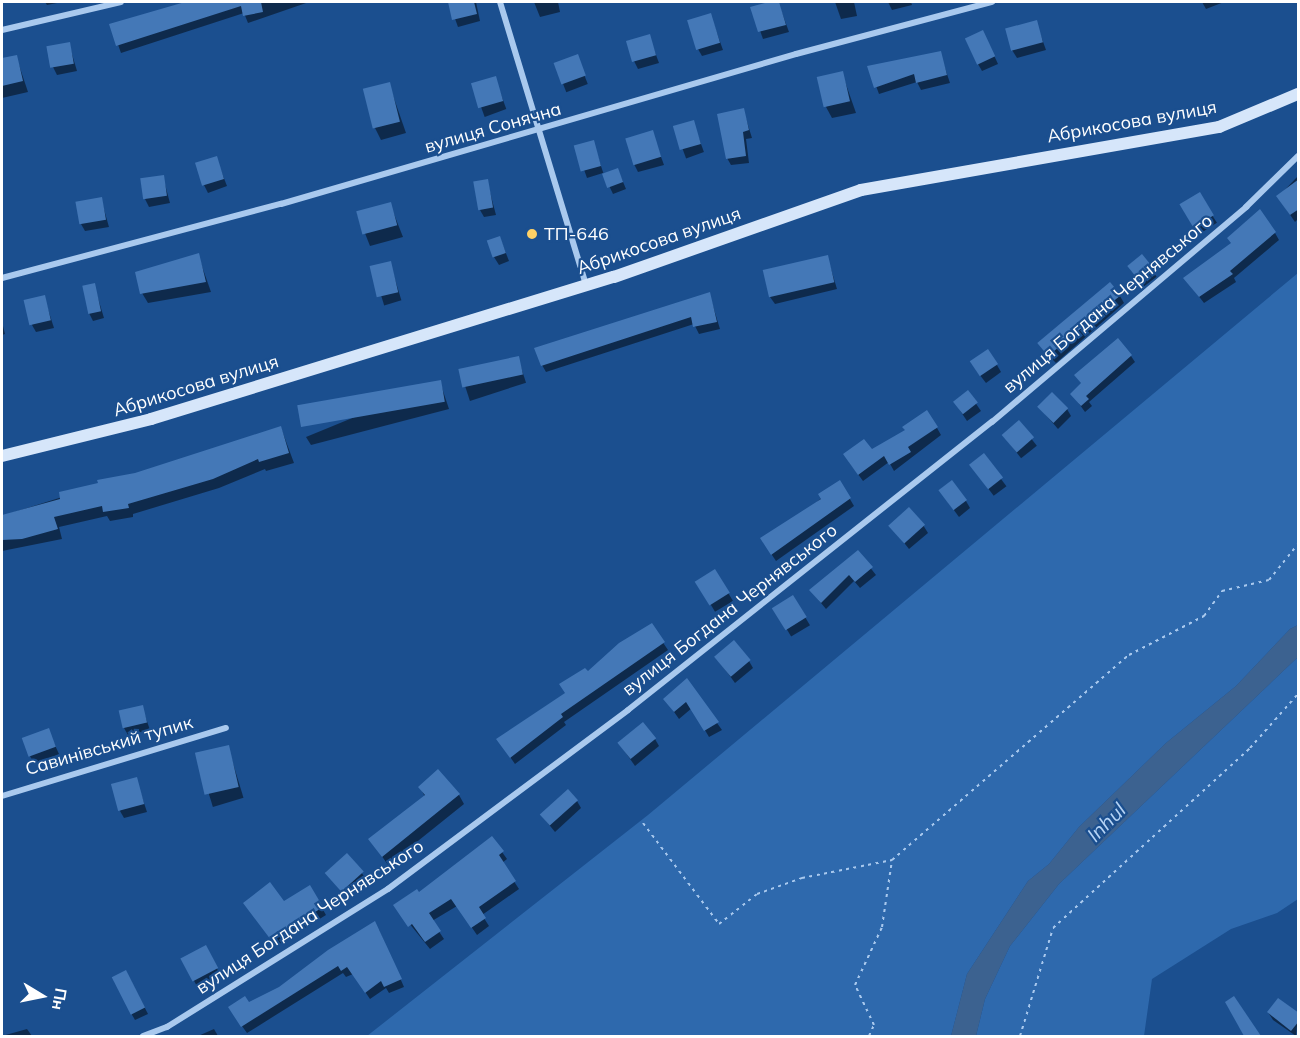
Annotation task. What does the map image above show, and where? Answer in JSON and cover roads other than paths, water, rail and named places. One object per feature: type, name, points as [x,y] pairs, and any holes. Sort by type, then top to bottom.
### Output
[{"type":"street","points":[[2,30],[121,2]]},
{"type":"street","points":[[500,2],[586,286]]},
{"type":"street","name":"вулиця Сонячна","points":[[2,278],[539,130],[796,54],[992,2]]},
{"type":"street","name":"Абрикосова вулиця","points":[[2,456],[151,419],[586,286],[861,190],[1219,127],[1299,94]]},
{"type":"street","name":"вулиця Богдана Чернявського","points":[[143,1036],[167,1027],[388,889],[628,710],[992,422],[1246,207],[1299,156]]},
{"type":"street","name":"Савинівський тупик","points":[[2,796],[226,728]]},
{"type":"water","name":"Inhul","points":[[1298,625],[1298,657],[1059,884],[1010,946],[985,999],[976,1036],[951,1036],[967,974],[1028,881],[1049,864],[1079,827],[1166,743],[1236,686],[1290,629]]},
{"type":"place","name":"ТП-646","points":[[532,234]]}]
